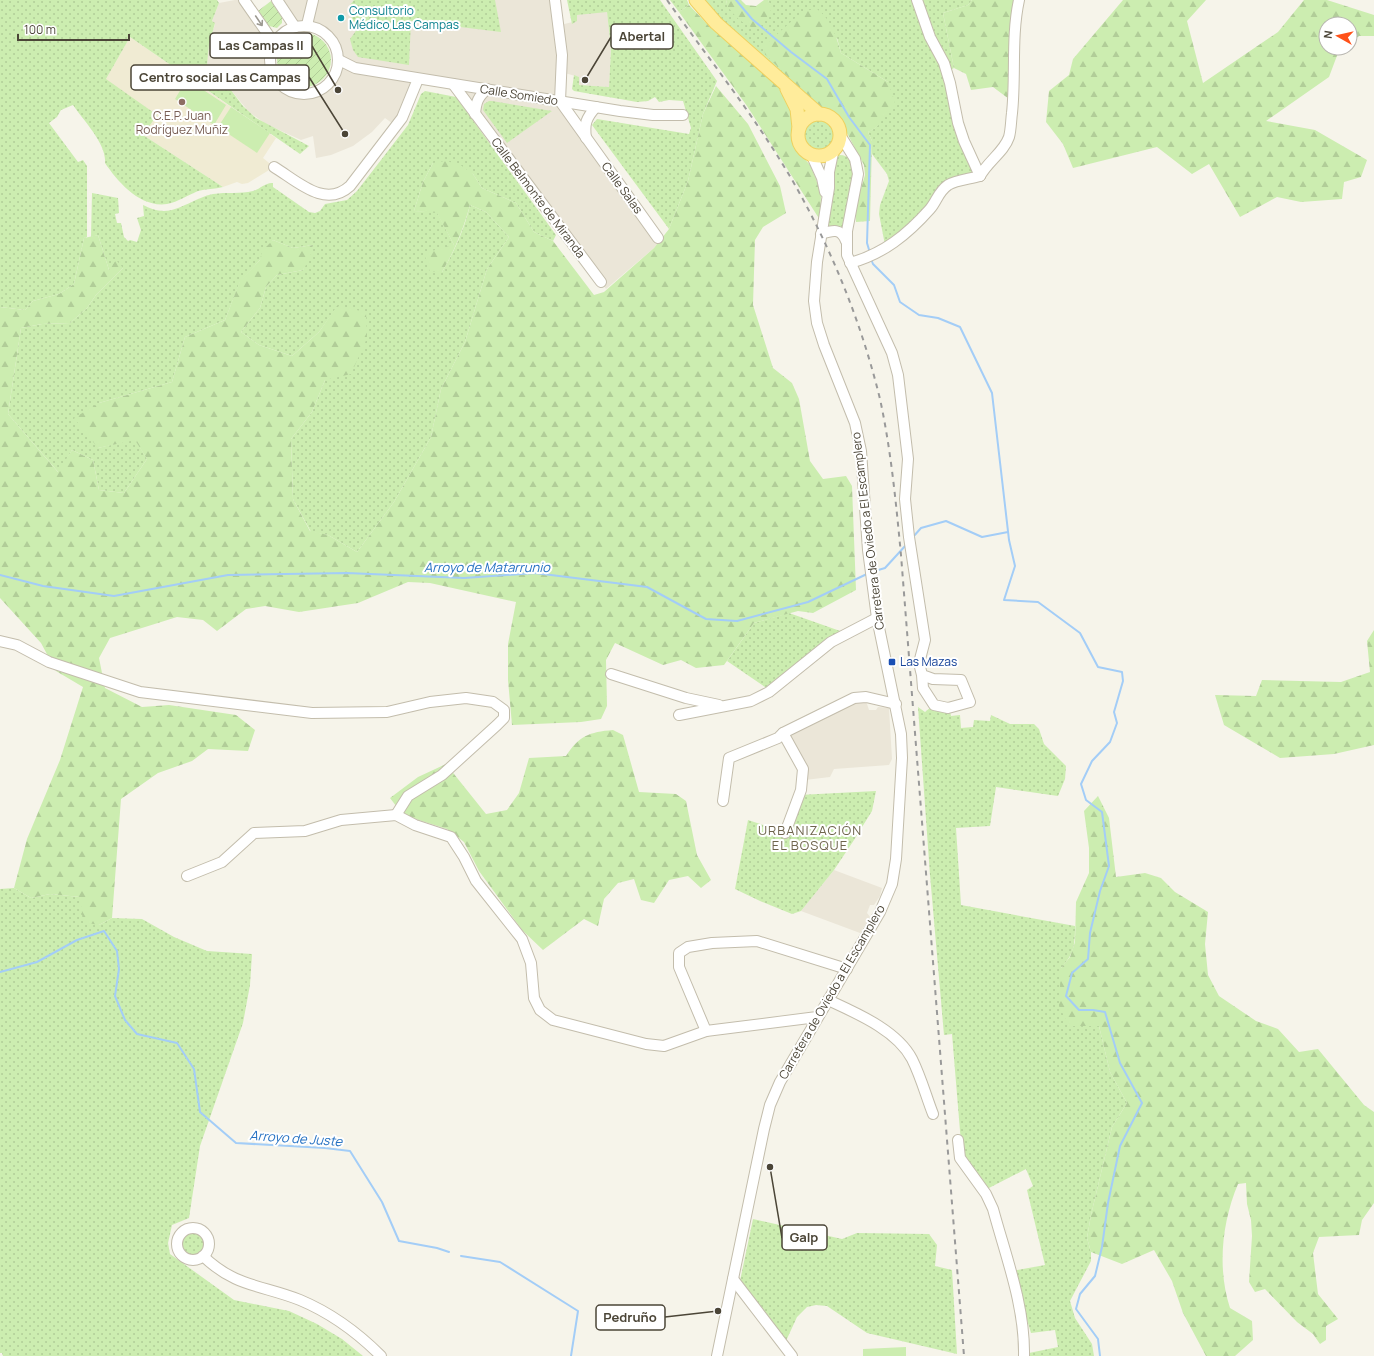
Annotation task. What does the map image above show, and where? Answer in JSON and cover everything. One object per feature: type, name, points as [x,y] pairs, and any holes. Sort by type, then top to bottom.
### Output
[{"type":"main road","points":[[696,0],[716,23],[819,114]]},
{"type":"main road","points":[[781,79],[797,110],[799,128],[798,137],[804,151],[812,156],[826,156],[834,152],[840,135],[836,122],[826,115],[819,114],[810,116],[802,122],[799,128]]},
{"type":"street","points":[[244,0],[274,43]]},
{"type":"street","points":[[278,0],[295,27]]},
{"type":"street","points":[[308,25],[313,0]]},
{"type":"street","points":[[555,0],[562,55],[560,102]]},
{"type":"street","points":[[917,0],[930,37],[944,63],[960,129],[980,176]]},
{"type":"street","points":[[980,176],[985,165],[1004,146],[1009,136],[1015,86],[1014,57],[1016,13],[1020,0]]},
{"type":"street","points":[[308,25],[323,31],[332,39],[337,51],[338,65],[327,86],[317,92],[306,94],[291,92],[278,83],[271,69],[270,54],[274,43],[284,32],[295,27],[308,25]]},
{"type":"street","name":"Calle Somiedo","points":[[338,65],[560,102],[654,115],[683,115]]},
{"type":"street","points":[[274,167],[319,194],[331,196],[341,194],[350,186],[399,122],[408,107],[418,78]]},
{"type":"street","name":"Calle Belmonte de Miranda","points":[[453,84],[601,282]]},
{"type":"street","points":[[475,114],[478,97],[487,90]]},
{"type":"street","name":"Calle Salas","points":[[560,102],[658,238]]},
{"type":"street","points":[[586,138],[586,118],[596,107]]},
{"type":"street","points":[[840,135],[855,159],[858,174],[846,241]]},
{"type":"street","points":[[834,152],[846,153],[855,159]]},
{"type":"street","name":"Carretera de Oviedo a El Escamplero","points":[[717,1356],[770,1105],[780,1082],[880,912],[893,878],[896,859],[902,758],[901,734],[877,618],[871,572],[861,451],[855,423],[817,323],[814,301],[821,234],[834,152]]},
{"type":"street","name":"Carretera de Oviedo a El Escamplero","points":[[812,156],[822,178],[826,202]]},
{"type":"street","points":[[850,263],[865,259],[891,246],[931,208],[938,193],[948,184],[980,176]]},
{"type":"street","points":[[821,234],[837,231],[841,232],[846,241],[850,263],[892,353],[898,375],[908,459],[905,499],[925,640],[919,663],[924,688],[934,705],[948,708],[970,702],[961,680],[933,679],[922,675]]},
{"type":"street","points":[[679,715],[750,701],[770,692],[831,642],[877,618]]},
{"type":"street","points":[[0,641],[16,645],[49,662],[140,692],[312,713],[387,712],[430,702],[466,698],[493,702],[504,710],[504,718],[497,725],[442,776],[408,796],[396,815]]},
{"type":"street","points":[[611,674],[686,698],[725,706]]},
{"type":"street","points":[[723,801],[729,758],[778,738],[782,733],[854,698],[866,697],[896,704]]},
{"type":"street","points":[[782,733],[803,769],[801,790],[785,833]]},
{"type":"street","points":[[187,876],[222,862],[254,833],[305,831],[341,820],[396,815],[415,825],[451,837],[464,857],[476,881],[522,939],[531,963],[534,998],[540,1010],[553,1020],[646,1044],[664,1046],[706,1031],[818,1017]]},
{"type":"street","points":[[706,1031],[679,967],[679,953],[688,947],[712,943],[757,941],[847,969]]},
{"type":"street","points":[[828,1000],[862,1015],[896,1039],[912,1059],[933,1114]]},
{"type":"street","points":[[958,1140],[960,1158],[986,1194],[993,1209],[1020,1310],[1024,1339],[1024,1356]]},
{"type":"street","points":[[203,1256],[217,1268],[242,1283],[300,1300],[326,1313],[354,1332],[381,1356]]},
{"type":"street","points":[[733,1279],[792,1356]]},
{"type":"shaded area","points":[[242,0],[271,42],[268,64],[272,79],[284,90],[295,95],[303,96],[315,94],[333,81],[340,65],[337,45],[333,37],[324,29],[313,24],[295,24],[278,0],[555,0],[560,25],[577,21],[577,15],[607,11],[611,49],[609,87],[579,85],[579,77],[561,72],[560,102],[660,241],[654,248],[606,289],[453,84],[418,78],[396,126],[385,118],[372,132],[353,146],[331,155],[316,158],[313,136],[301,140],[266,124],[249,112],[230,89],[206,75],[209,45],[215,24],[212,21],[219,3]]},
{"type":"shaded area","name":"C.E.P. Juan Rodríguez Muñiz","points":[[130,37],[276,138],[263,158],[274,167],[248,183],[242,184],[237,182],[223,187],[143,135],[106,79]]},
{"type":"shaded area","points":[[859,700],[866,701],[869,710],[876,710],[878,707],[889,708],[892,759],[889,765],[834,769],[830,777],[805,780],[787,732]]},
{"type":"shaded area","points":[[834,870],[882,888],[880,896],[874,905],[870,905],[867,913],[870,917],[860,933],[801,911]]},
{"type":"green space","points":[[0,0],[217,0],[219,3],[212,21],[215,23],[209,45],[206,75],[227,85],[243,106],[256,118],[309,146],[300,154],[130,37],[106,79],[157,115],[143,135],[223,187],[198,191],[167,204],[157,204],[139,198],[116,178],[105,163],[105,156],[94,132],[73,105],[61,110],[57,117],[49,123],[78,162],[83,160],[87,166],[87,237],[84,238],[74,284],[59,294],[33,301],[25,310],[0,307]]},
{"type":"green space","points":[[354,0],[495,0],[501,32],[411,21],[409,65],[358,57],[353,50],[350,39],[358,28],[349,20],[357,12],[350,5]]},
{"type":"green space","points":[[567,0],[660,0],[717,81],[703,114],[688,181],[669,229],[592,125],[597,119],[689,134],[691,128],[683,101],[669,100],[659,102],[655,97],[648,101],[637,102],[574,91],[572,89],[574,75],[579,77],[579,85],[609,87],[611,49],[607,12],[577,15],[577,21],[572,24]]},
{"type":"green space","points":[[670,0],[687,0],[689,5],[679,12]]},
{"type":"green space","points":[[701,0],[727,0],[726,4],[771,8],[768,0],[914,0],[943,68],[975,171],[964,177],[885,245],[879,214],[880,205],[889,181],[887,174],[872,154],[872,141],[868,132],[879,123],[882,118],[886,104],[888,82],[841,53],[837,38],[794,81],[812,101],[828,110],[824,113],[745,43]]},
{"type":"green space","points":[[727,0],[741,0],[746,5],[756,6],[764,0],[768,0],[772,8],[765,21],[756,29],[742,22],[735,16],[726,4]]},
{"type":"green space","points":[[920,0],[972,0],[968,5],[943,13],[954,68],[948,71]]},
{"type":"green space","points":[[972,0],[1017,0],[1009,99],[993,87],[971,90],[966,74],[954,68],[943,13],[968,5]]},
{"type":"green space","points":[[1123,0],[1206,0],[1187,21],[1203,83],[1278,32],[1304,0],[1327,0],[1374,15],[1374,36],[1358,37],[1358,16],[1318,16],[1318,56],[1337,56],[1329,77],[1266,121],[1315,130],[1367,160],[1361,177],[1344,182],[1342,199],[1301,202],[1277,197],[1240,217],[1209,164],[1192,174],[1157,147],[1073,168],[1063,144],[1046,122],[1049,91],[1069,75],[1073,59]]},
{"type":"green space","points":[[271,1],[282,17],[282,23],[277,28],[269,26],[258,11]]},
{"type":"green space","points":[[689,5],[711,28],[759,68],[785,94],[794,122],[793,142],[797,150],[810,165],[821,196],[820,220],[747,106],[679,12]]},
{"type":"green space","points":[[817,9],[830,23],[841,53],[888,82],[895,102],[890,112],[884,114],[879,125],[868,132],[872,141],[870,221],[856,222],[855,209],[865,175],[864,165],[840,120],[812,101],[765,54],[764,46],[803,11]]},
{"type":"green space","points":[[299,33],[309,33],[319,37],[327,45],[331,55],[331,65],[327,75],[319,83],[309,87],[299,87],[289,83],[281,75],[277,65],[277,55],[281,45],[289,37]]},
{"type":"green space","points":[[187,79],[226,105],[214,125],[175,99]]},
{"type":"green space","points":[[716,86],[748,124],[780,186],[786,213],[763,227],[755,240],[753,305],[773,368],[792,383],[799,399],[810,461],[823,479],[846,476],[852,486],[856,590],[813,613],[798,611],[754,623],[724,665],[696,668],[681,660],[663,665],[615,643],[606,660],[607,706],[601,719],[581,722],[512,725],[508,680],[508,644],[516,602],[430,583],[408,582],[358,603],[299,612],[265,606],[246,609],[217,631],[203,620],[177,617],[110,638],[99,658],[105,688],[142,707],[169,705],[236,715],[255,730],[248,751],[208,749],[192,761],[158,773],[121,799],[112,918],[99,925],[83,922],[80,897],[50,894],[31,898],[14,888],[27,839],[60,760],[83,687],[56,671],[41,643],[0,598],[0,307],[25,310],[33,301],[59,294],[74,284],[84,238],[98,235],[109,270],[116,260],[123,268],[96,295],[87,308],[70,323],[42,324],[21,328],[8,414],[58,472],[72,450],[93,460],[99,490],[124,493],[147,459],[135,440],[98,448],[74,418],[99,403],[172,382],[185,337],[225,320],[240,281],[260,260],[262,251],[273,240],[293,248],[313,245],[310,258],[303,270],[277,275],[266,287],[260,308],[241,332],[259,345],[292,356],[319,332],[337,306],[366,312],[367,338],[351,374],[325,380],[312,412],[291,439],[293,499],[310,531],[328,535],[357,552],[394,502],[431,437],[441,389],[465,342],[487,269],[509,237],[486,212],[470,205],[458,240],[442,272],[430,272],[424,253],[454,245],[437,213],[414,211],[423,182],[433,163],[445,161],[459,164],[473,174],[482,188],[516,203],[534,232],[553,241],[594,295],[604,292],[654,248],[669,229],[688,181],[703,114]]},
{"type":"green space","points":[[425,91],[456,97],[556,235],[553,241],[534,232],[516,203],[482,188],[473,174],[433,163],[423,182],[414,211],[437,212],[454,245],[430,272],[442,272],[459,240],[470,205],[486,212],[509,237],[487,269],[465,342],[441,389],[431,437],[394,502],[357,552],[328,535],[311,532],[293,499],[291,439],[312,412],[325,380],[337,307],[319,332],[292,356],[259,345],[241,332],[260,308],[266,287],[277,275],[303,270],[313,245],[293,248],[273,240],[260,260],[240,282],[225,320],[185,337],[172,382],[99,403],[98,448],[135,439],[147,459],[124,493],[99,490],[93,460],[72,450],[59,473],[8,414],[21,328],[42,324],[70,323],[87,308],[96,295],[123,268],[109,270],[98,235],[91,237],[92,193],[118,198],[119,213],[115,214],[117,223],[121,223],[124,237],[128,241],[130,240],[137,242],[141,230],[137,218],[144,216],[143,205],[164,211],[176,209],[213,194],[253,191],[270,183],[273,183],[273,187],[309,212],[315,213],[320,211],[325,204],[347,200],[357,191],[408,125],[421,94]]},
{"type":"green space","points":[[489,101],[552,111],[507,143],[483,110],[484,104]]},
{"type":"green space","points":[[231,107],[270,133],[257,153],[218,127]]},
{"type":"green space","points":[[816,120],[822,120],[831,124],[835,136],[831,148],[822,152],[816,152],[807,148],[803,139],[803,133],[807,124]]},
{"type":"green space","points":[[838,155],[845,156],[849,159],[854,171],[852,191],[843,230],[827,228],[833,174]]},
{"type":"green space","points":[[789,613],[843,632],[822,644],[768,689],[727,661],[754,623]]},
{"type":"green space","points":[[1374,630],[1374,745],[1334,754],[1280,758],[1224,725],[1215,695],[1256,696],[1262,680],[1341,682],[1370,672],[1367,641]]},
{"type":"green space","points":[[918,707],[925,712],[931,707],[950,711],[951,716],[960,715],[961,728],[973,727],[974,720],[990,721],[991,715],[1010,724],[1034,724],[1039,729],[1044,744],[1066,766],[1065,779],[1058,796],[996,787],[990,826],[956,828],[961,905],[1075,926],[1073,949],[1069,958],[1061,968],[1069,1026],[1099,1026],[1110,1072],[1127,1103],[1112,1127],[1091,1215],[1087,1238],[1091,1252],[1091,1261],[1070,1301],[1075,1318],[1092,1344],[1094,1356],[1029,1356],[1029,1353],[1058,1347],[1055,1330],[1031,1333],[1012,1271],[1045,1265],[1027,1190],[1033,1186],[1026,1169],[987,1189],[962,1155],[952,1034],[944,1035],[930,875]]},
{"type":"green space","points":[[613,730],[623,735],[639,792],[676,794],[686,801],[697,855],[711,880],[701,888],[688,876],[669,880],[654,903],[641,900],[634,879],[618,883],[604,899],[598,926],[584,919],[543,950],[522,930],[479,871],[464,842],[447,829],[403,815],[390,798],[418,777],[446,764],[486,814],[507,810],[519,793],[529,758],[566,756],[575,744],[585,736],[597,732]]},
{"type":"green space","points":[[876,791],[872,811],[854,840],[834,870],[801,911],[792,914],[735,889],[748,820],[785,832],[799,795]]},
{"type":"green space","points":[[1098,796],[1109,818],[1116,877],[1145,873],[1161,878],[1175,892],[1208,912],[1205,944],[1208,975],[1219,996],[1256,1021],[1278,1029],[1299,1052],[1318,1049],[1364,1105],[1374,1112],[1374,1203],[1362,1220],[1359,1235],[1319,1237],[1313,1253],[1318,1294],[1338,1319],[1326,1326],[1326,1340],[1320,1344],[1313,1334],[1297,1322],[1265,1289],[1255,1292],[1249,1282],[1252,1236],[1251,1220],[1247,1204],[1246,1183],[1238,1184],[1228,1214],[1223,1245],[1224,1277],[1230,1308],[1252,1321],[1253,1340],[1235,1356],[1206,1356],[1183,1313],[1172,1281],[1154,1250],[1122,1264],[1091,1252],[1087,1238],[1112,1127],[1127,1103],[1110,1072],[1099,1026],[1069,1026],[1059,1006],[1061,968],[1070,957],[1075,942],[1076,902],[1089,873],[1089,848],[1084,811]]},
{"type":"green space","points":[[14,888],[31,898],[50,894],[80,897],[99,925],[112,918],[142,919],[174,937],[207,951],[252,954],[250,985],[243,1023],[200,1146],[189,1218],[172,1225],[168,1243],[170,1254],[234,1300],[289,1311],[317,1324],[342,1339],[363,1356],[3,1356],[2,1353],[0,1353],[0,889]]},
{"type":"green space","points":[[753,1219],[842,1239],[857,1233],[929,1234],[937,1245],[935,1266],[952,1270],[957,1354],[867,1333],[827,1306],[816,1305],[807,1307],[797,1317],[786,1341],[740,1281]]},
{"type":"green space","points":[[193,1232],[201,1236],[205,1244],[201,1252],[193,1256],[185,1252],[181,1244],[185,1236]]},
{"type":"green space","points":[[906,1347],[906,1356],[863,1356],[863,1349]]},
{"type":"waterway","points":[[736,0],[752,19],[791,52],[827,79],[849,117],[870,145],[867,243],[870,253]]},
{"type":"waterway","points":[[871,259],[873,264],[894,285],[900,302],[919,315],[938,318],[960,327],[992,393],[1009,540],[1015,566],[1004,600],[1038,602],[1080,633],[1098,667],[1122,672],[1123,681],[1114,712],[1117,723],[1110,742],[1092,761],[1081,784],[1086,800],[1102,812],[1109,866],[1100,891],[1090,933],[1088,959],[1072,973],[1066,996],[1079,1010],[1105,1012],[1120,1063],[1142,1103],[1120,1146],[1108,1203],[1102,1247],[1095,1276],[1080,1294],[1076,1309],[1098,1339],[1100,1356]]},
{"type":"waterway","name":"Arroyo de Matarrunio","points":[[913,537],[921,528],[946,521],[982,537],[1008,532]]},
{"type":"waterway","name":"Arroyo de Matarrunio","points":[[875,571],[885,568],[906,545]]},
{"type":"waterway","name":"Arroyo de Matarrunio","points":[[0,575],[43,586],[114,596],[228,575],[347,573],[464,578],[535,573],[647,587],[706,619],[737,621],[808,602],[869,573]]},
{"type":"waterway","name":"Arroyo de Juste","points":[[0,972],[37,962],[77,940],[104,931],[117,951],[119,969],[115,996],[125,1020],[137,1034],[177,1043],[194,1069],[200,1112],[236,1143],[325,1148],[350,1151],[382,1202],[399,1241],[437,1248],[449,1252]]},
{"type":"waterway","name":"Arroyo de Juste","points":[[461,1256],[500,1262],[578,1311],[571,1356]]},
{"type":"railway","points":[[667,0],[765,137],[781,161],[809,210],[845,289],[873,371],[880,399],[890,457],[901,555],[964,1356]]},
{"type":"place","name":"Consultorio Médico Las Campas","points":[[341,18]]},
{"type":"place","name":"Abertal","points":[[585,80]]},
{"type":"place","name":"Las Campas II","points":[[338,90]]},
{"type":"place","name":"C.E.P. Juan Rodríguez Muñiz","points":[[182,102]]},
{"type":"place","name":"Centro social Las Campas","points":[[345,134]]},
{"type":"place","name":"Las Mazas","points":[[892,662]]},
{"type":"place","name":"Galp","points":[[770,1167]]},
{"type":"place","name":"Pedruño","points":[[718,1311]]},
{"type":"district","name":"URBANIZACIÓN EL BOSQUE","points":[[810,838]]}]
